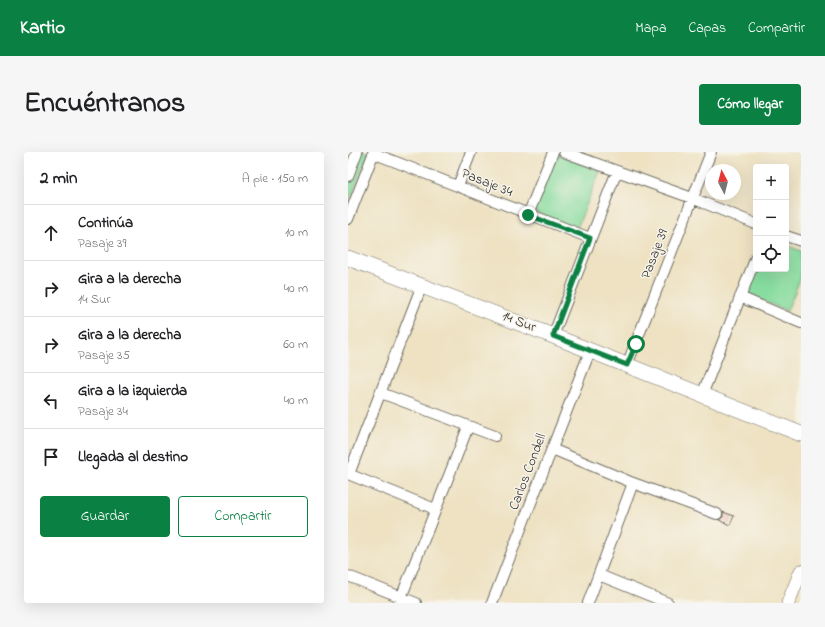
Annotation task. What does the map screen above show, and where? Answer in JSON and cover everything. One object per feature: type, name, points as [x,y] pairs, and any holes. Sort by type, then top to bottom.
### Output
[{"type":"main road","name":"14 Sur","points":[[348,258],[422,285],[801,434]]},
{"type":"street","points":[[348,176],[358,152]]},
{"type":"street","points":[[458,186],[472,152]]},
{"type":"street","points":[[528,215],[553,152]]},
{"type":"street","points":[[564,152],[692,198],[753,223]]},
{"type":"street","name":"Pasaje 39","points":[[627,365],[711,152]]},
{"type":"street","points":[[348,219],[374,153]]},
{"type":"street","name":"Pasaje 34","points":[[374,153],[528,215],[590,238]]},
{"type":"street","points":[[553,336],[616,171]]},
{"type":"street","points":[[789,237],[801,241]]},
{"type":"street","points":[[702,395],[753,264]]},
{"type":"street","points":[[422,285],[382,393],[348,474],[435,509]]},
{"type":"street","points":[[740,297],[801,323]]},
{"type":"street","name":"Carlos Condell","points":[[492,603],[590,351]]},
{"type":"street","points":[[382,393],[495,436]]},
{"type":"street","points":[[400,600],[468,427]]},
{"type":"street","points":[[552,449],[633,483],[717,514]]},
{"type":"street","points":[[588,603],[633,483]]},
{"type":"street","points":[[788,603],[798,588],[801,571]]},
{"type":"street","points":[[598,574],[668,603]]},
{"type":"street","points":[[348,576],[400,600],[416,603]]},
{"type":"green space","points":[[354,152],[369,152],[348,205],[348,168]]},
{"type":"green space","points":[[554,153],[600,171],[577,228],[531,210]]},
{"type":"green space","points":[[789,246],[801,251],[801,277],[787,311],[741,292],[754,272],[789,272]]},
{"type":"building","points":[[723,512],[734,516],[730,525],[719,520],[723,517]]},
{"type":"route","points":[[528,215],[590,238],[553,336],[627,365],[636,344]]}]
